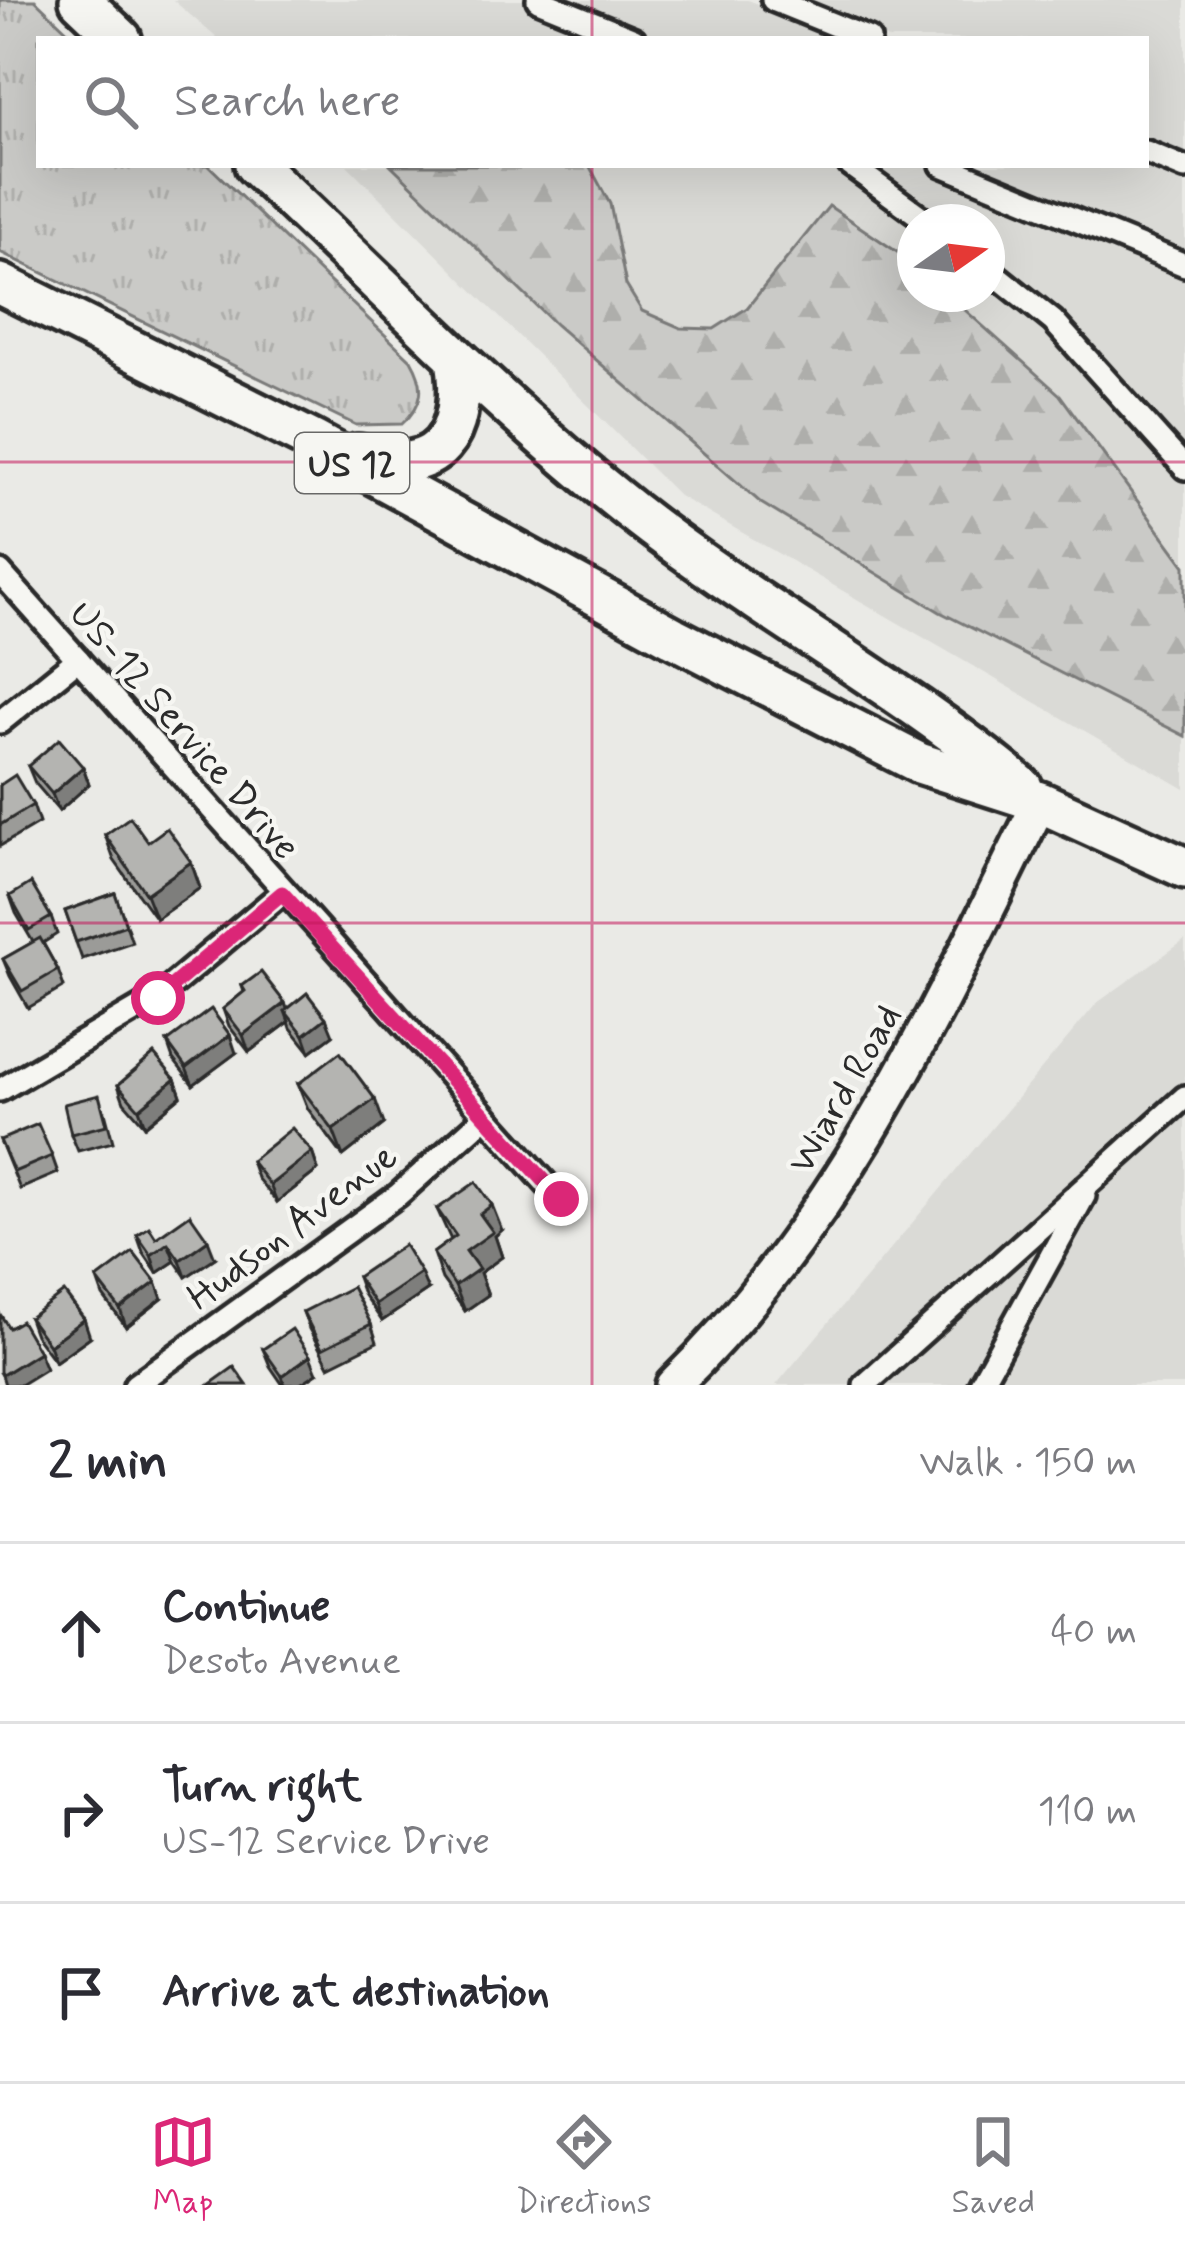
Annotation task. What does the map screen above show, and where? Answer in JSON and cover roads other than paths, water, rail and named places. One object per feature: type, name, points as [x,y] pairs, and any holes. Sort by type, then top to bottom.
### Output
[{"type":"highway","points":[[80,0],[119,36]]},
{"type":"highway","name":"US 12","points":[[258,168],[456,359],[635,513],[811,641],[976,748],[1040,802]]},
{"type":"highway","name":"US 12","points":[[0,284],[313,441],[919,763],[1040,802],[1185,868]]},
{"type":"highway","points":[[313,441],[381,463],[406,463],[439,449],[459,418],[456,359]]},
{"type":"main road","name":"Wiard Road","points":[[673,1385],[758,1295],[850,1167],[914,1055],[1040,802]]},
{"type":"street","points":[[538,0],[627,36]]},
{"type":"street","points":[[773,0],[862,36]]},
{"type":"street","points":[[1149,153],[1185,168]]},
{"type":"street","points":[[854,168],[903,204]]},
{"type":"street","points":[[949,168],[1185,265]]},
{"type":"street","points":[[1005,282],[1053,321],[1185,469]]},
{"type":"street","name":"US-12 Service Drive","points":[[0,572],[282,893],[561,1199]]},
{"type":"street","points":[[0,722],[78,659]]},
{"type":"street","points":[[0,1090],[158,998],[282,893]]},
{"type":"street","points":[[865,1385],[1185,1097]]},
{"type":"street","name":"Hudson Avenue","points":[[135,1385],[398,1195],[485,1117]]},
{"type":"street","points":[[980,1385],[1093,1180]]}]
